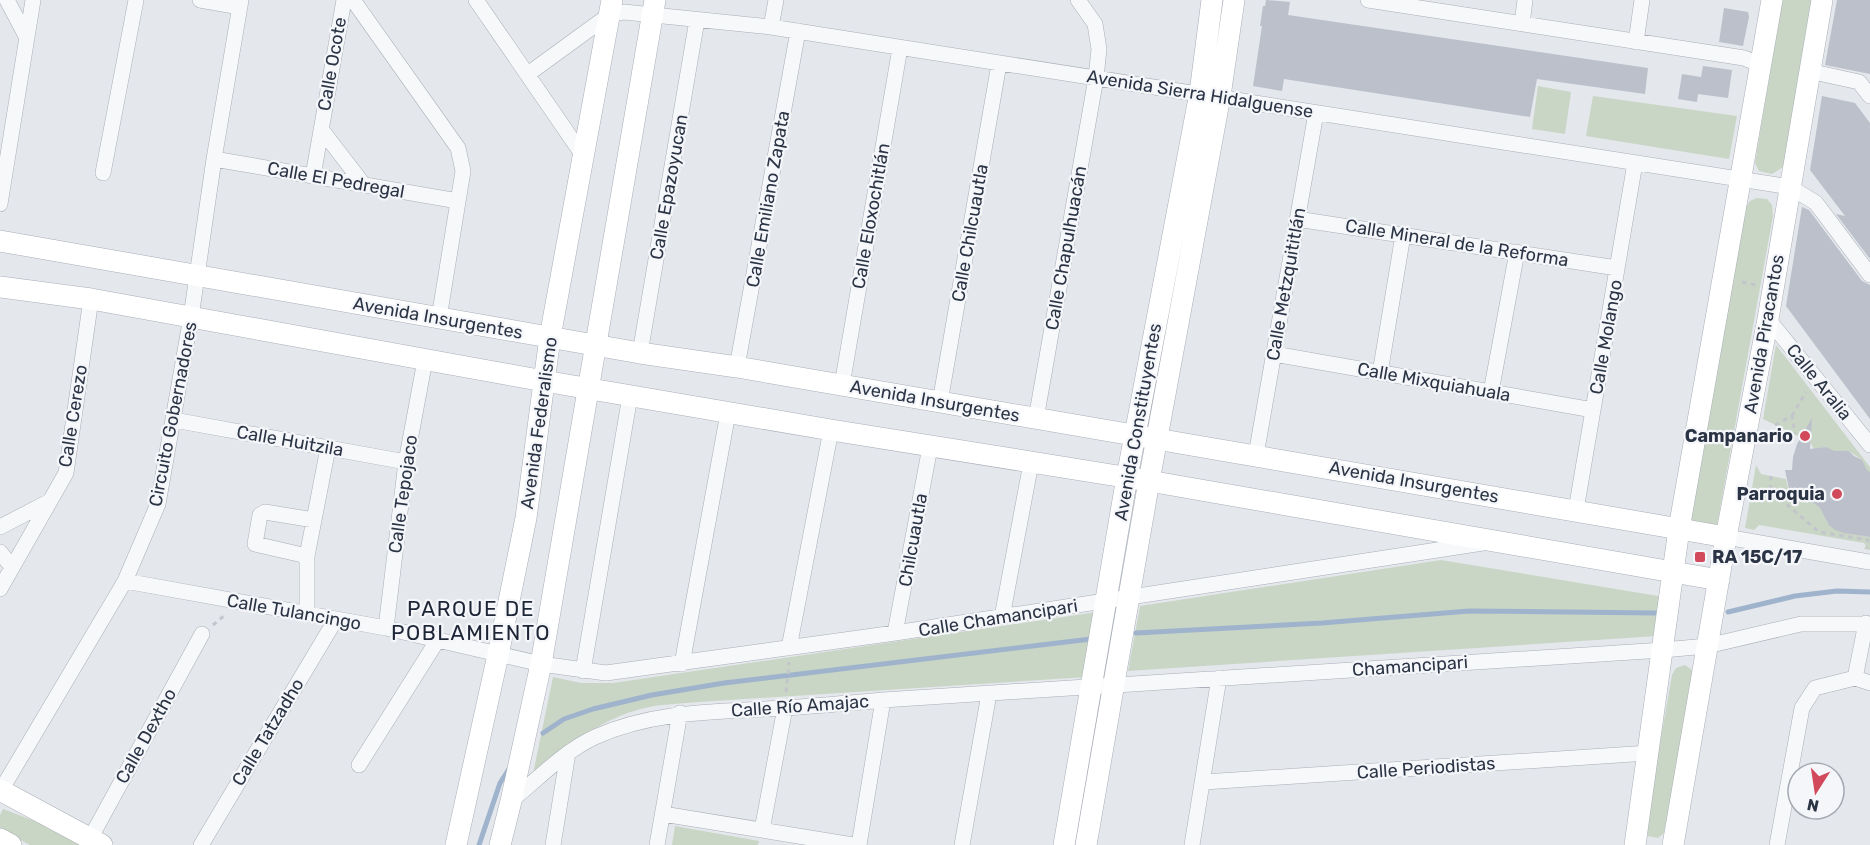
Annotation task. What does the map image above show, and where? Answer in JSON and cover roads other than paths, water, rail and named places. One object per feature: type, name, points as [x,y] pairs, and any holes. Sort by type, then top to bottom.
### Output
[{"type":"street","points":[[7,0],[27,38]]},
{"type":"street","points":[[0,204],[33,0]]},
{"type":"street","points":[[103,173],[135,0]]},
{"type":"street","points":[[200,0],[241,3]]},
{"type":"street","name":"Calle Ocote","points":[[313,176],[344,0]]},
{"type":"street","points":[[353,0],[458,148],[463,171],[439,318]]},
{"type":"street","points":[[476,0],[582,154]]},
{"type":"street","points":[[771,27],[776,0]]},
{"type":"street","name":"Calle Chapulhuacán","points":[[1036,419],[1096,78],[1098,49],[1095,24],[1078,0]]},
{"type":"street","points":[[1368,0],[1408,3],[1521,24],[1744,58],[1761,65]]},
{"type":"street","points":[[1521,24],[1525,0]]},
{"type":"street","points":[[1636,42],[1642,0]]},
{"type":"street","points":[[1635,845],[1673,572],[1722,278],[1772,0]]},
{"type":"street","name":"Avenida Piracantos","points":[[1673,845],[1726,537],[1768,319],[1822,0]]},
{"type":"street","name":"Circuito Gobernadores","points":[[0,791],[124,581],[158,504],[174,420],[214,159],[241,3]]},
{"type":"street","points":[[1209,3],[1233,7]]},
{"type":"street","name":"Avenida Constituyentes","points":[[1086,845],[1157,438],[1210,94],[1209,3]]},
{"type":"street","points":[[500,845],[512,801],[541,664],[653,7]]},
{"type":"street","name":"Avenida Sierra Hidalguense","points":[[610,8],[624,12],[653,7],[697,20],[798,31],[999,64],[1210,94],[1739,181],[1790,187]]},
{"type":"street","name":"Avenida Constituyentes","points":[[1064,845],[1135,435],[1210,94],[1233,7]]},
{"type":"street","points":[[528,74],[610,8]]},
{"type":"street","name":"Avenida Federalismo","points":[[456,845],[526,518],[550,338],[610,8]]},
{"type":"street","name":"Calle Epazoyucan","points":[[640,353],[697,20]]},
{"type":"street","name":"Calle Emiliano Zapata","points":[[737,366],[798,31]]},
{"type":"street","name":"Calle Eloxochitlán","points":[[842,385],[900,48]]},
{"type":"street","name":"Calle Chilcuautla","points":[[940,402],[999,64]]},
{"type":"street","points":[[1809,71],[1859,82],[1870,96]]},
{"type":"street","name":"Calle Metzquititlán","points":[[1256,455],[1316,113]]},
{"type":"street","name":"Calle Ocote","points":[[321,129],[364,185]]},
{"type":"street","name":"Calle El Pedregal","points":[[214,159],[458,201]]},
{"type":"street","name":"Calle Molango","points":[[1576,510],[1635,164]]},
{"type":"street","points":[[1790,187],[1816,203],[1870,274]]},
{"type":"street","name":"Calle Mineral de la Reforma","points":[[1297,219],[1617,267]]},
{"type":"street","points":[[1380,372],[1403,235]]},
{"type":"street","name":"Avenida Insurgentes","points":[[0,241],[550,338],[737,366],[1870,562]]},
{"type":"street","points":[[1491,392],[1517,252]]},
{"type":"street","points":[[0,287],[91,299],[728,413],[1127,477],[1719,580]]},
{"type":"street","name":"Calle Cerezo","points":[[0,589],[66,472],[91,299]]},
{"type":"street","name":"Calle Aralia","points":[[1768,319],[1870,445]]},
{"type":"street","name":"Calle Mixquiahuala","points":[[1274,354],[1593,410]]},
{"type":"street","name":"Calle Tepojaco","points":[[386,628],[406,462],[425,360]]},
{"type":"street","points":[[583,671],[630,396]]},
{"type":"street","points":[[682,664],[728,413]]},
{"type":"street","name":"Calle Huitzila","points":[[174,420],[406,462]]},
{"type":"street","points":[[789,653],[831,430]]},
{"type":"street","name":"Chilcuautla","points":[[896,633],[930,447]]},
{"type":"street","points":[[307,614],[307,556],[328,448]]},
{"type":"street","points":[[1002,617],[1031,463]]},
{"type":"street","points":[[0,527],[50,501]]},
{"type":"street","points":[[307,556],[255,544],[260,514],[262,512],[314,520]]},
{"type":"street","name":"Calle Chamancipari","points":[[498,655],[606,674],[789,653],[896,633],[1497,541]]},
{"type":"street","points":[[0,552],[12,567]]},
{"type":"street","name":"Calle Tulancingo","points":[[124,581],[386,628],[498,655]]},
{"type":"street","name":"Calle Tatzadho","points":[[201,845],[336,620]]},
{"type":"street","points":[[1707,646],[1801,624],[1868,623],[1863,680],[1815,688],[1802,708],[1776,845]]},
{"type":"street","name":"Calle Dextho","points":[[96,842],[202,634]]},
{"type":"street","points":[[359,765],[437,641]]},
{"type":"street","name":"Chamancipari","points":[[1113,686],[1707,646]]},
{"type":"street","points":[[1192,845],[1219,678]]},
{"type":"street","name":"Calle Río Amajac","points":[[512,801],[568,753],[594,738],[635,722],[680,713],[785,704],[1113,686]]},
{"type":"street","points":[[962,845],[989,694]]},
{"type":"street","points":[[859,845],[883,700]]},
{"type":"street","points":[[762,830],[785,704]]},
{"type":"street","points":[[657,845],[680,713]]},
{"type":"street","points":[[553,845],[568,753]]},
{"type":"street","name":"Calle Periodistas","points":[[1204,782],[1649,753]]},
{"type":"street","points":[[0,791],[96,842]]},
{"type":"street","points":[[663,814],[853,845]]},
{"type":"street","points":[[0,839],[11,845]]},
{"type":"waterway","points":[[1728,612],[1795,596],[1837,591],[1870,592]]},
{"type":"waterway","points":[[1136,633],[1322,623],[1469,611],[1656,613]]},
{"type":"waterway","points":[[543,733],[564,719],[593,709],[652,695],[724,683],[1091,639]]},
{"type":"waterway","points":[[479,845],[500,783],[509,769]]},
{"type":"place","name":"Campanario","points":[[1805,436]]},
{"type":"place","name":"Parroquia","points":[[1837,494]]},
{"type":"place","name":"RA 15C/17","points":[[1700,557]]},
{"type":"district","name":"PARQUE DE POBLAMIENTO","points":[[471,621]]}]
